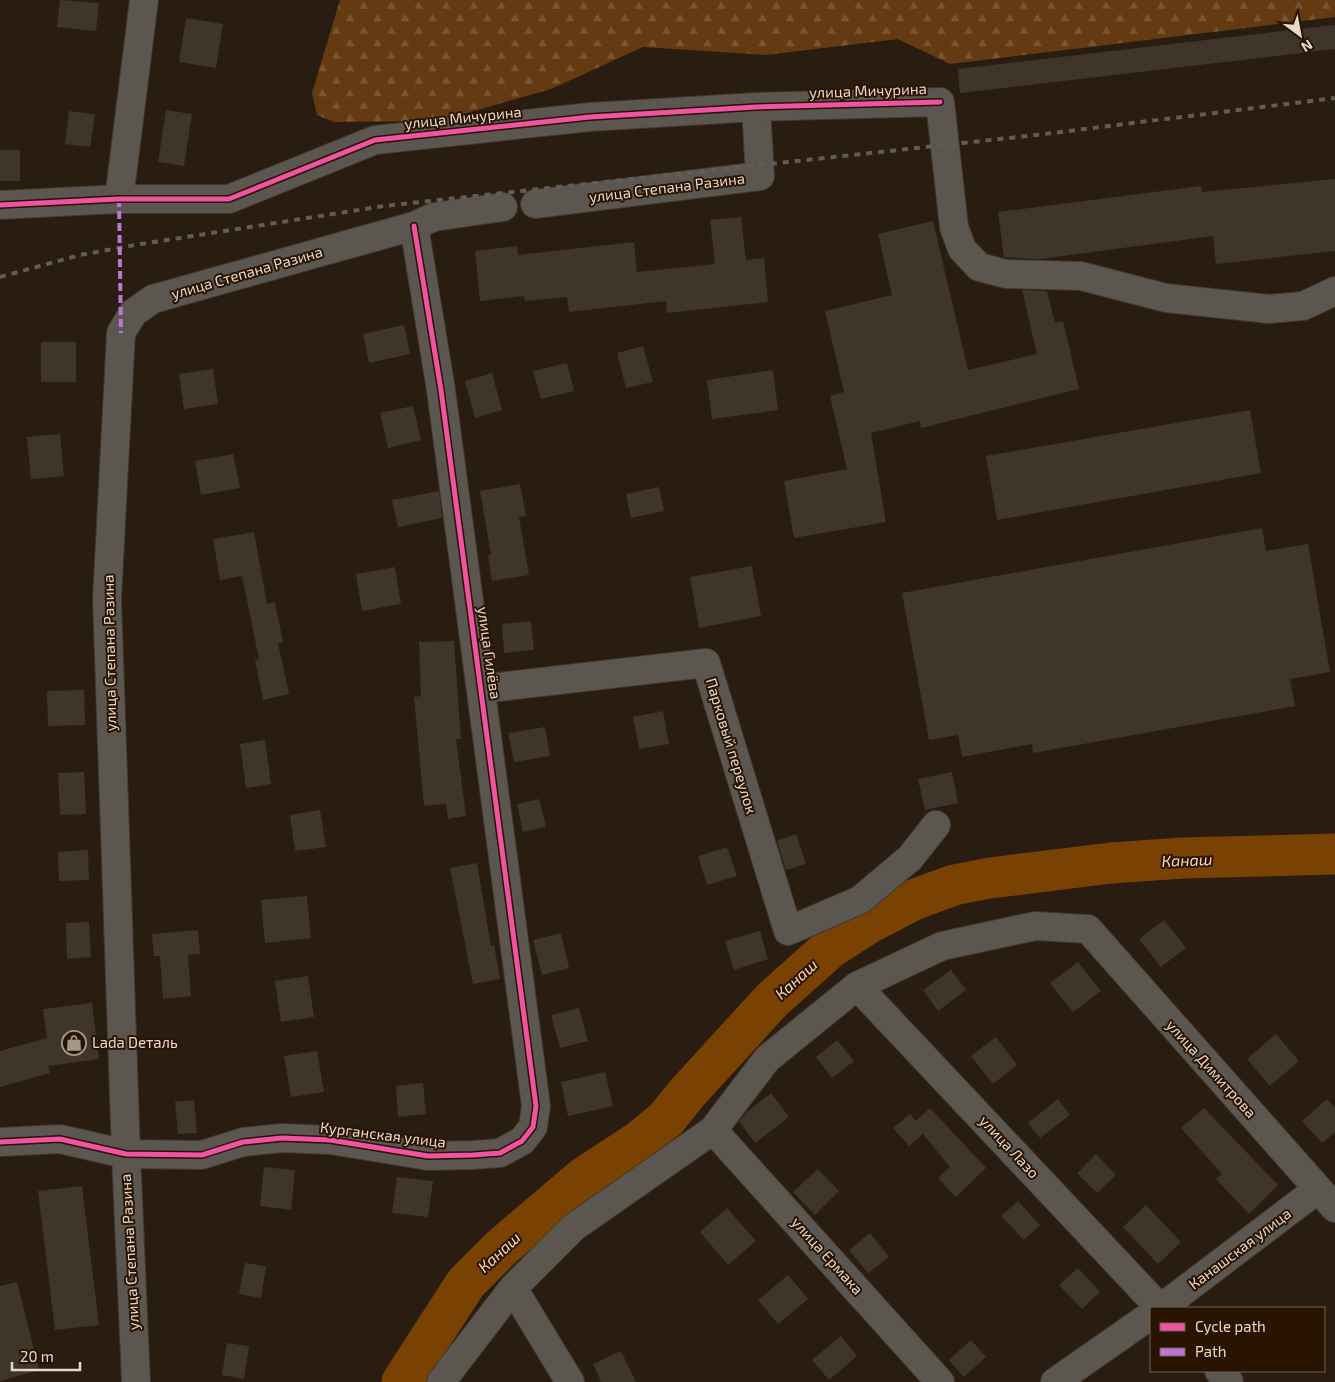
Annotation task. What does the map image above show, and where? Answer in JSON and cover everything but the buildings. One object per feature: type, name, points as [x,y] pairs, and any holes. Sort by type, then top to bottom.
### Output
[{"type":"street","points":[[119,199],[144,0]]},
{"type":"street","name":"улица Мичурина","points":[[0,205],[119,199],[229,199],[374,140],[590,117],[756,107],[940,102],[954,227],[962,249],[979,267],[1006,274],[1081,276],[1166,298],[1269,309],[1303,306],[1335,291]]},
{"type":"street","name":"улица Степана Разина","points":[[535,204],[760,176],[756,107]]},
{"type":"street","name":"улица Степана Разина","points":[[136,1382],[126,1154],[107,599],[121,333],[134,313],[153,298],[414,226],[434,216],[502,208]]},
{"type":"street","name":"улица Гилёва","points":[[414,226],[441,390],[532,1084]]},
{"type":"street","name":"Парковый переулок","points":[[481,689],[706,663],[788,931],[860,900],[910,858],[936,825]]},
{"type":"street","name":"улица Димитрова","points":[[857,986],[942,946],[1036,926],[1088,929],[1326,1198]]},
{"type":"street","points":[[441,1382],[514,1288],[574,1227],[713,1130],[767,1059],[857,986]]},
{"type":"street","name":"улица Лазо","points":[[857,986],[1160,1307]]},
{"type":"street","name":"Курганская улица","points":[[0,1142],[60,1139],[126,1154],[202,1155],[243,1142],[282,1138],[330,1140],[428,1156],[500,1153],[522,1141],[533,1127],[536,1106],[532,1084]]},
{"type":"street","name":"улица Ермака","points":[[713,1130],[940,1382]]},
{"type":"street","name":"Канашская улица","points":[[1162,1307],[1326,1198]]},
{"type":"street","points":[[514,1288],[570,1382]]},
{"type":"street","points":[[1055,1382],[1150,1316]]},
{"type":"street","points":[[1219,1372],[1229,1382]]},
{"type":"green space","points":[[340,0],[1335,0],[1335,17],[950,64],[898,39],[766,55],[643,47],[551,89],[439,121],[334,122],[317,115],[312,93]]},
{"type":"waterway","name":"Канаш","points":[[402,1382],[466,1283],[502,1247],[583,1178],[638,1142],[666,1119],[687,1093],[772,1000],[830,948],[869,923],[913,900],[954,885],[990,878],[1111,863],[1183,858],[1335,854]]},
{"type":"railway","points":[[0,277],[80,255],[384,206],[1036,135],[1335,98]]},
{"type":"marked path","points":[[119,199],[121,333]]},
{"type":"cycle path","points":[[0,205],[119,199],[229,199],[375,140],[590,117],[756,107],[940,102]]},
{"type":"cycle path","points":[[0,1142],[60,1139],[126,1154],[202,1155],[243,1142],[282,1138],[330,1140],[428,1156],[473,1155],[500,1153],[522,1141],[533,1127],[536,1106],[441,390],[414,226]]},
{"type":"place","name":"Lada Dеталь","points":[[74,1043]]}]
